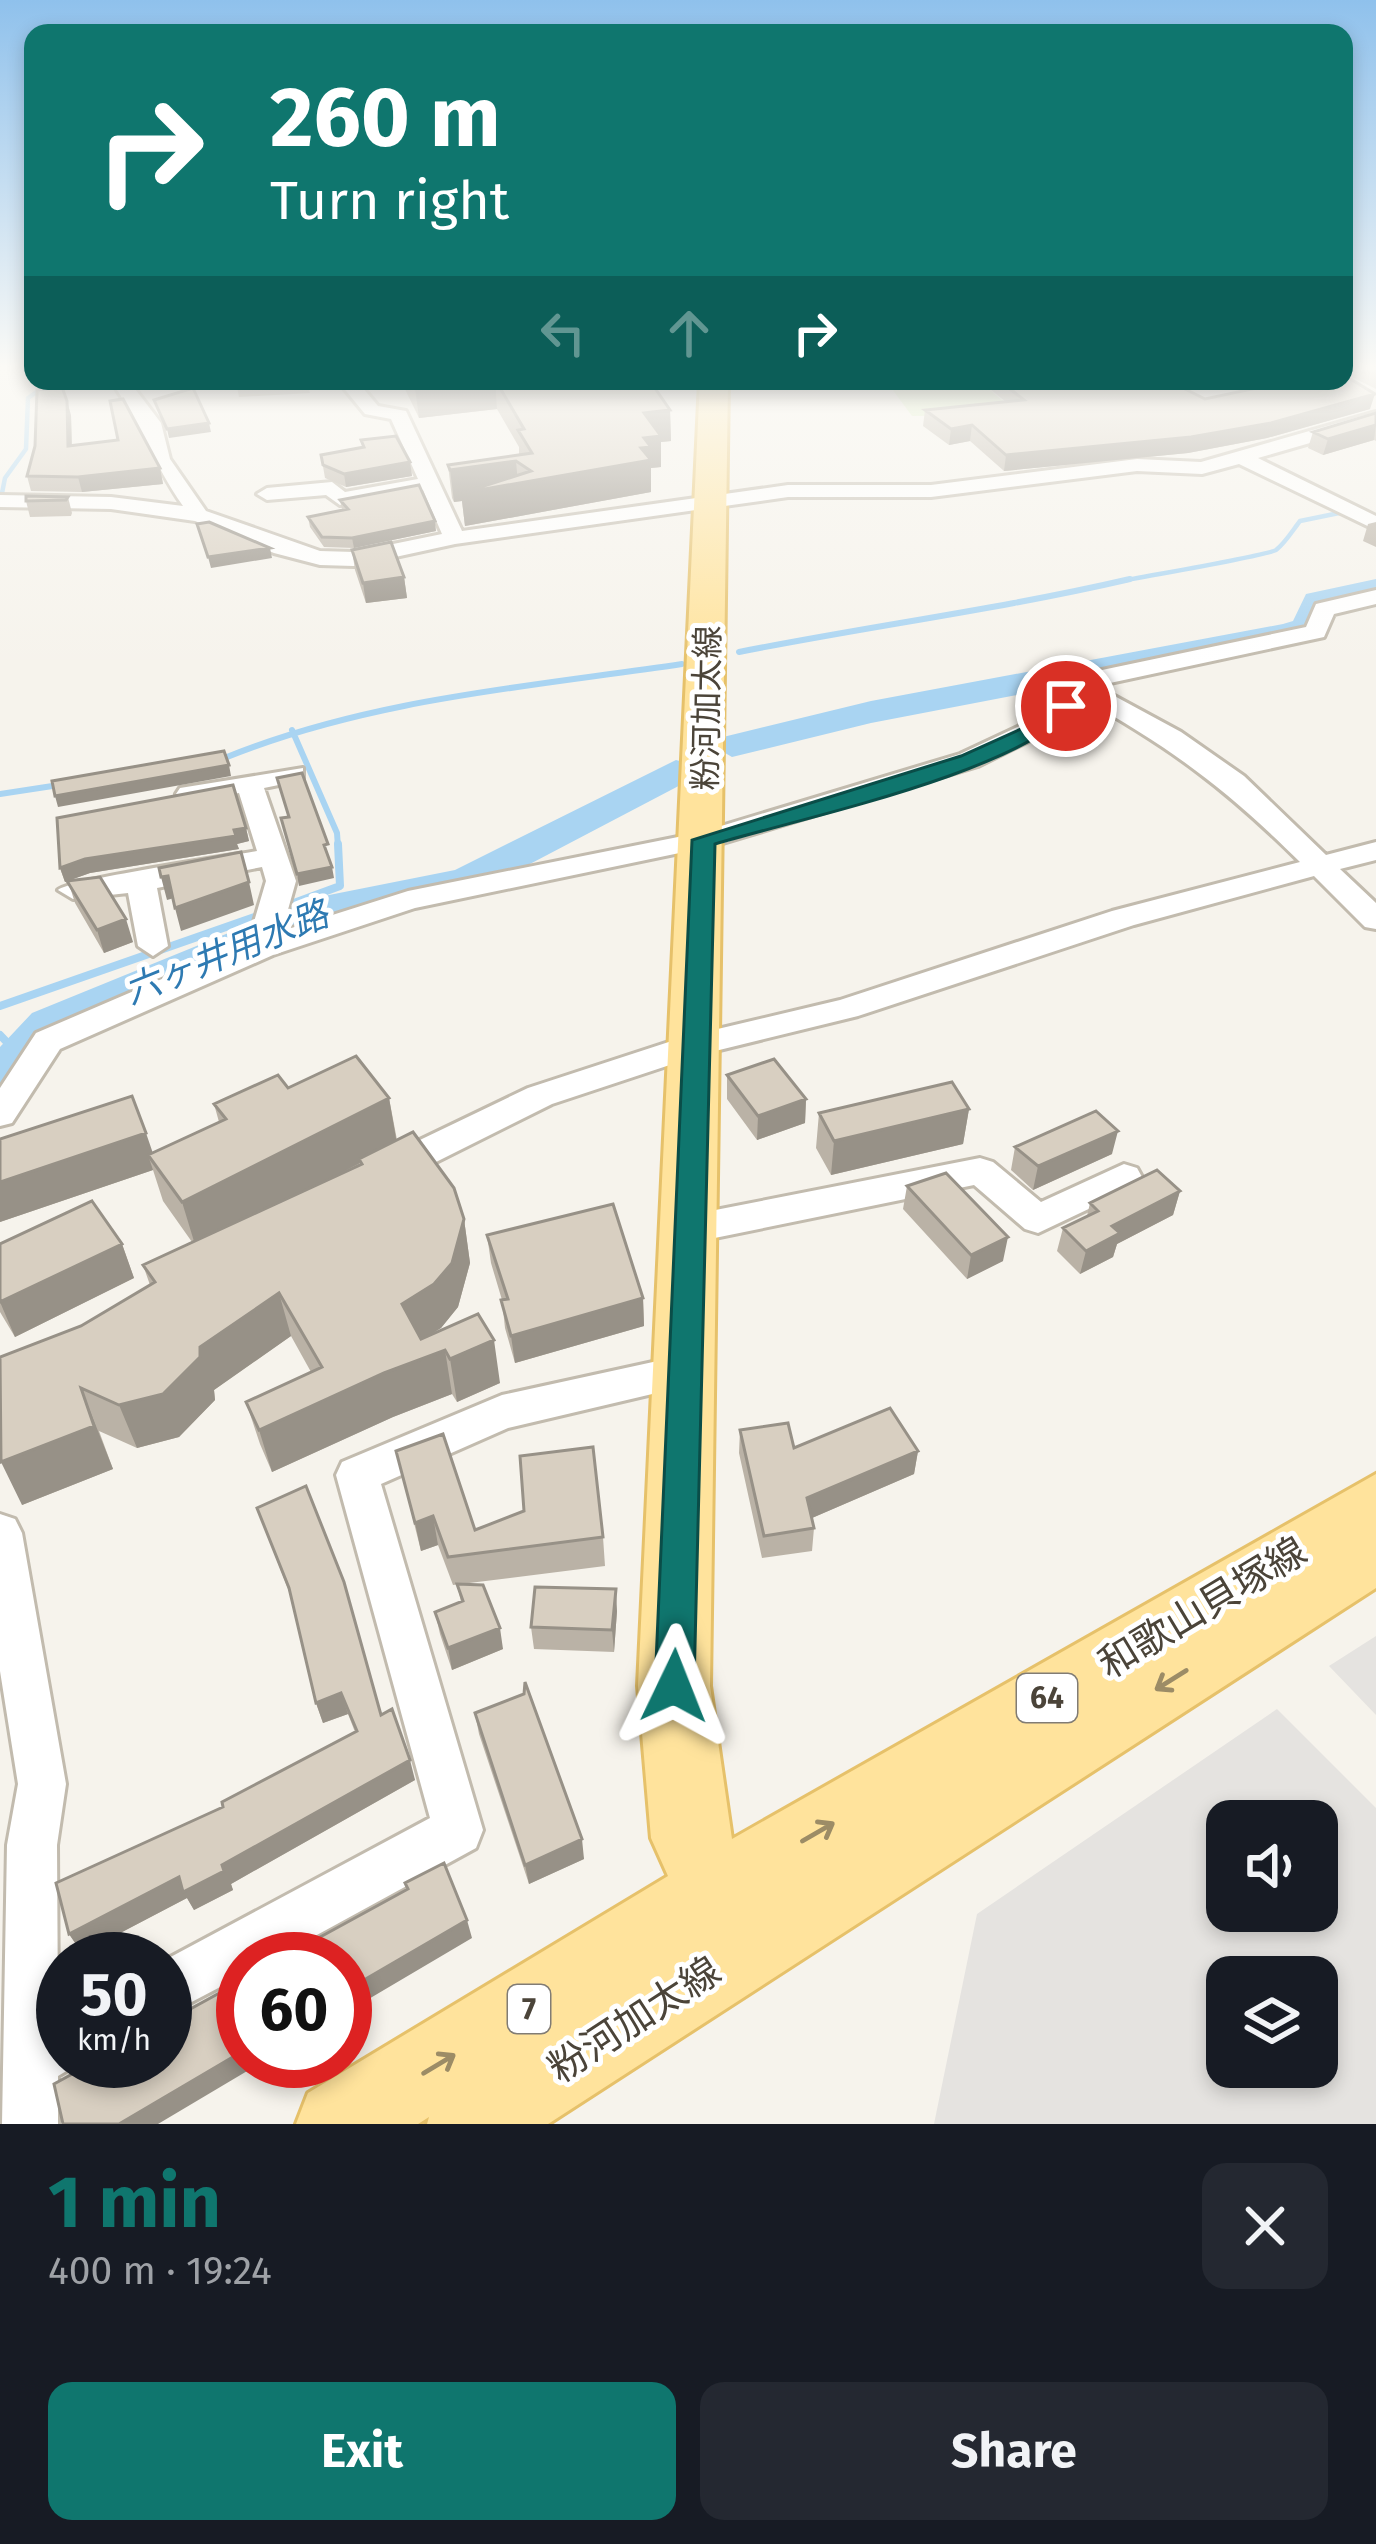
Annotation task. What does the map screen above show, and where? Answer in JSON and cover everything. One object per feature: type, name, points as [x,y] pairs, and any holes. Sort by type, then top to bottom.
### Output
[{"type":"main road","name":"粉河加太線","points":[[712,469],[704,840],[674,1686],[690,1838],[731,1919]]},
{"type":"main road","name":"和歌山貝塚線","points":[[731,1919],[1376,1503]]},
{"type":"main road","name":"和歌山貝塚線","points":[[731,1919],[1376,1550]]},
{"type":"main road","name":"粉河加太線","points":[[339,2124],[731,1919]]},
{"type":"main road","name":"粉河加太線","points":[[470,2124],[731,1919]]},
{"type":"street","points":[[166,469],[199,515]]},
{"type":"street","points":[[424,469],[453,521]]},
{"type":"street","points":[[370,533],[453,521],[711,502],[788,491],[931,491],[1111,469]]},
{"type":"street","points":[[1265,469],[1376,524]]},
{"type":"street","points":[[302,554],[308,540],[288,506],[332,488],[340,499],[430,483]]},
{"type":"street","points":[[0,501],[111,503],[199,515],[302,554],[354,559],[453,521]]},
{"type":"street","points":[[1073,683],[1316,632],[1324,609],[1376,597]]},
{"type":"street","points":[[0,1114],[48,1041],[262,948],[408,900],[704,840],[946,768],[1018,740],[1066,706],[1073,683]]},
{"type":"street","points":[[1073,683],[1172,738],[1234,782],[1376,920]]},
{"type":"street","points":[[164,799],[294,774]]},
{"type":"street","points":[[248,783],[272,856],[280,899],[262,948]]},
{"type":"street","points":[[362,1183],[541,1096],[697,1045],[848,1009],[1123,918],[1376,851]]},
{"type":"street","points":[[73,890],[141,883],[272,856]]},
{"type":"street","points":[[141,883],[153,946]]},
{"type":"street","points":[[690,1229],[980,1171],[1038,1219],[1124,1177]]},
{"type":"street","points":[[192,1974],[458,1831],[357,1475],[502,1412],[686,1371]]},
{"type":"street","points":[[0,1532],[42,1784],[15,1933],[36,2017]]},
{"type":"street","points":[[30,2124],[38,2088]]},
{"type":"shaded area","points":[[1376,1636],[1376,1715],[1329,1666]]},
{"type":"shaded area","points":[[1277,1709],[1376,1808],[1376,2124],[934,2124],[977,1914]]},
{"type":"building","points":[[29,469],[150,469],[78,477],[27,476]]},
{"type":"building","points":[[333,469],[371,469],[344,474]]},
{"type":"building","points":[[599,469],[462,493],[531,471]]},
{"type":"building","points":[[419,485],[435,521],[352,538],[322,537],[308,517],[348,509],[340,500]]},
{"type":"building","points":[[26,496],[68,497],[26,501]]},
{"type":"building","points":[[209,522],[270,548],[208,557],[197,524]]},
{"type":"building","points":[[391,542],[404,577],[363,583],[352,550]]},
{"type":"building","points":[[224,751],[229,765],[55,796],[52,781]]},
{"type":"building","points":[[302,773],[332,867],[297,874],[281,818],[289,817],[277,778]]},
{"type":"building","points":[[233,785],[246,828],[234,830],[236,836],[85,859],[60,868],[57,818]]},
{"type":"building","points":[[241,852],[249,882],[175,908],[168,876],[161,877],[159,868]]},
{"type":"building","points":[[100,877],[126,919],[97,930],[67,881]]},
{"type":"building","points":[[356,1056],[389,1098],[182,1202],[148,1155],[226,1119],[214,1104],[278,1075],[288,1088]]},
{"type":"building","points":[[774,1059],[806,1099],[758,1116],[727,1075]]},
{"type":"building","points":[[952,1082],[969,1109],[834,1141],[819,1113]]},
{"type":"building","points":[[132,1096],[146,1133],[0,1182],[0,1139]]},
{"type":"building","points":[[1096,1111],[1118,1131],[1038,1166],[1015,1147]]},
{"type":"building","points":[[413,1132],[454,1188],[464,1219],[452,1263],[434,1284],[402,1304],[421,1339],[478,1314],[494,1340],[450,1359],[445,1350],[384,1373],[259,1430],[246,1402],[322,1367],[279,1293],[200,1347],[200,1357],[163,1394],[119,1405],[81,1388],[94,1426],[1,1462],[0,1357],[81,1326],[155,1282],[143,1265],[362,1164],[359,1159]]},
{"type":"building","points":[[1157,1170],[1180,1191],[1112,1226],[1120,1233],[1086,1251],[1063,1228],[1098,1211],[1090,1203]]},
{"type":"building","points":[[946,1173],[1008,1237],[971,1255],[907,1186]]},
{"type":"building","points":[[92,1201],[122,1244],[0,1302],[0,1244]]},
{"type":"building","points":[[613,1204],[643,1298],[511,1336],[501,1300],[508,1299],[487,1235]]},
{"type":"building","points":[[890,1408],[918,1451],[807,1498],[814,1528],[764,1536],[740,1430],[788,1423],[794,1448]]},
{"type":"building","points":[[443,1434],[475,1530],[524,1511],[520,1456],[593,1447],[603,1537],[448,1557],[433,1516],[415,1523],[396,1451]]},
{"type":"building","points":[[306,1486],[344,1582],[381,1715],[392,1709],[410,1760],[222,1865],[224,1871],[183,1892],[179,1877],[68,1932],[56,1883],[223,1807],[222,1802],[357,1731],[341,1693],[316,1703],[289,1588],[257,1508]]},
{"type":"building","points":[[457,1584],[483,1585],[500,1628],[448,1648],[435,1612],[463,1601]]},
{"type":"building","points":[[535,1587],[616,1589],[612,1630],[531,1627]]},
{"type":"building","points":[[525,1682],[582,1839],[525,1865],[475,1713],[524,1694]]},
{"type":"building","points":[[444,1863],[467,1920],[372,1975],[372,1932],[329,1932],[408,1889],[405,1883]]},
{"type":"building","points":[[216,1995],[216,2067],[192,2081],[192,2008]]},
{"type":"building","points":[[55,2088],[180,2088],[119,2124],[63,2124]]},
{"type":"waterway","points":[[0,503],[11,469]]},
{"type":"waterway","points":[[1117,582],[1268,553],[1300,521],[1344,512]]},
{"type":"waterway","points":[[739,652],[1130,579]]},
{"type":"waterway","name":"六ヶ井用水路","points":[[732,746],[871,712],[1286,634],[1308,628],[1318,601],[1376,589]]},
{"type":"waterway","points":[[294,734],[391,709],[507,688],[682,664]]},
{"type":"waterway","points":[[292,730],[294,734]]},
{"type":"waterway","points":[[222,759],[294,734]]},
{"type":"waterway","points":[[294,734],[337,833],[338,847]]},
{"type":"waterway","name":"六ヶ井用水路","points":[[0,1087],[19,1055],[49,1024],[329,907],[467,880],[676,772]]},
{"type":"waterway","points":[[0,794],[59,785]]},
{"type":"waterway","points":[[283,907],[340,886],[338,844]]},
{"type":"waterway","points":[[0,1006],[263,914]]},
{"type":"waterway","points":[[0,1035],[19,1055]]},
{"type":"route","points":[[674,1686],[704,840],[968,760],[1040,728],[1066,706]]}]
